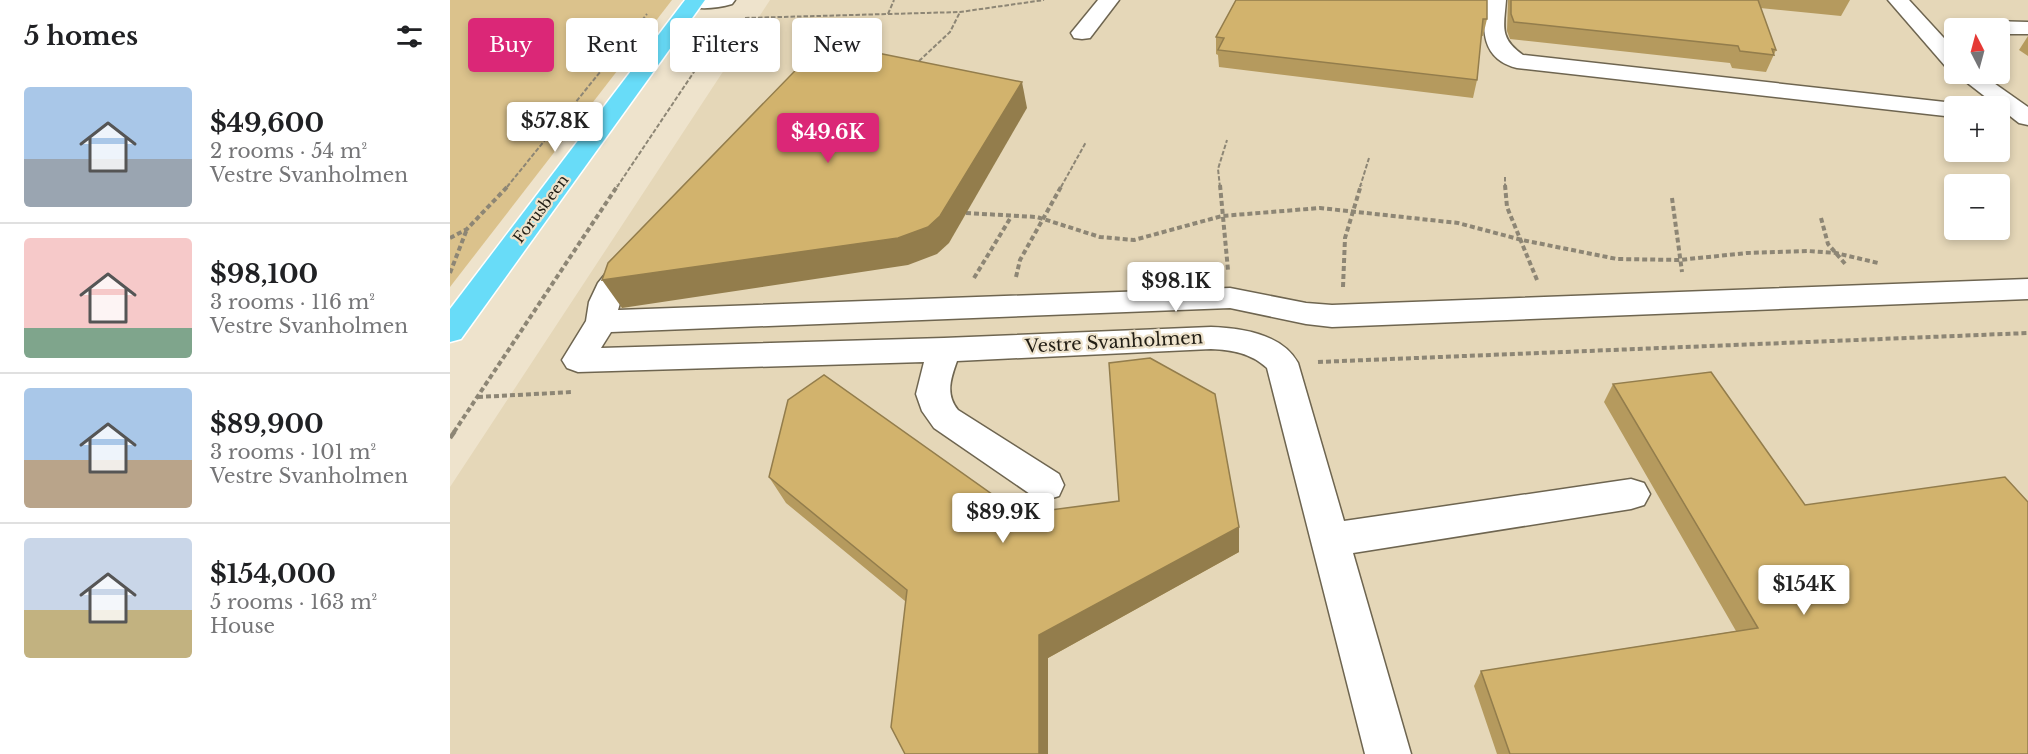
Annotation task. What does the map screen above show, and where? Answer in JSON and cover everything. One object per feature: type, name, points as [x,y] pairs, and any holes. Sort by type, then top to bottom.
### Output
[{"type":"main road","name":"Forusbeen","points":[[450,331],[695,1]]},
{"type":"street","points":[[1082,33],[1109,0]]},
{"type":"street","points":[[1496,0],[1493,37],[1502,51],[1517,61],[1944,109]]},
{"type":"street","points":[[1899,0],[1944,51]]},
{"type":"street","points":[[695,1],[727,9]]},
{"type":"street","points":[[2010,28],[2028,28]]},
{"type":"street","points":[[1979,84],[2015,114]]},
{"type":"street","points":[[653,235],[609,290],[604,302],[601,321],[1230,298],[1248,299],[1314,316],[2028,289]]},
{"type":"street","points":[[1260,347],[1281,309]]},
{"type":"street","name":"Vestre Svanholmen","points":[[601,321],[578,360],[944,350],[1211,338],[1237,339],[1274,354],[1282,363],[1388,754]]},
{"type":"street","points":[[944,350],[932,396],[936,409],[945,420],[1046,485]]},
{"type":"street","points":[[1329,540],[1631,494]]},
{"type":"path","points":[[888,14],[894,0]]},
{"type":"path","points":[[741,18],[960,12],[1044,0]]},
{"type":"path","points":[[450,238],[467,229],[504,191],[651,9]]},
{"type":"path","points":[[450,438],[727,9]]},
{"type":"path","points":[[920,62],[950,30],[960,12]]},
{"type":"path","points":[[1227,140],[1218,169],[1230,298]]},
{"type":"path","points":[[1010,307],[1020,260],[1086,142]]},
{"type":"path","points":[[1347,315],[1343,286],[1345,238],[1369,158]]},
{"type":"path","points":[[1505,177],[1504,198],[1547,306]]},
{"type":"path","points":[[1672,198],[1682,275],[1698,301]]},
{"type":"path","points":[[966,213],[1042,218],[1099,238],[1120,241],[1134,240],[1222,216],[1295,208],[1352,210],[1458,223],[1522,240],[1617,259],[1679,260],[1778,251],[1836,254],[1887,264]]},
{"type":"path","points":[[962,309],[973,279],[1011,217]]},
{"type":"path","points":[[1821,218],[1828,243],[1870,295]]},
{"type":"path","points":[[450,273],[467,229]]},
{"type":"path","points":[[1307,362],[2028,333]]},
{"type":"shaded area","points":[[450,0],[672,0],[658,18],[566,18],[566,72],[616,72],[450,287]]},
{"type":"shaded area","points":[[770,0],[2028,0],[2028,754],[450,754],[450,487],[723,72],[780,72],[780,18],[758,18]]},
{"type":"building","points":[[1236,0],[1487,0],[1487,19],[1483,19],[1477,80],[1218,50],[1224,38],[1216,37]]},
{"type":"building","points":[[1511,0],[1758,0],[1776,50],[1772,49],[1774,55],[1740,51],[1738,46],[1514,22],[1511,14]]},
{"type":"building","points":[[882,54],[1022,82],[940,216],[928,227],[898,238],[602,280],[608,263],[794,72],[882,72]]},
{"type":"building","points":[[1150,358],[1215,394],[1239,527],[1039,635],[1039,754],[905,754],[891,727],[907,590],[769,477],[788,400],[824,375],[1020,514],[1119,501],[1109,363]]},
{"type":"building","points":[[1711,372],[1805,505],[2005,477],[2028,502],[2028,754],[1510,754],[1481,671],[1758,628],[1613,384]]}]
